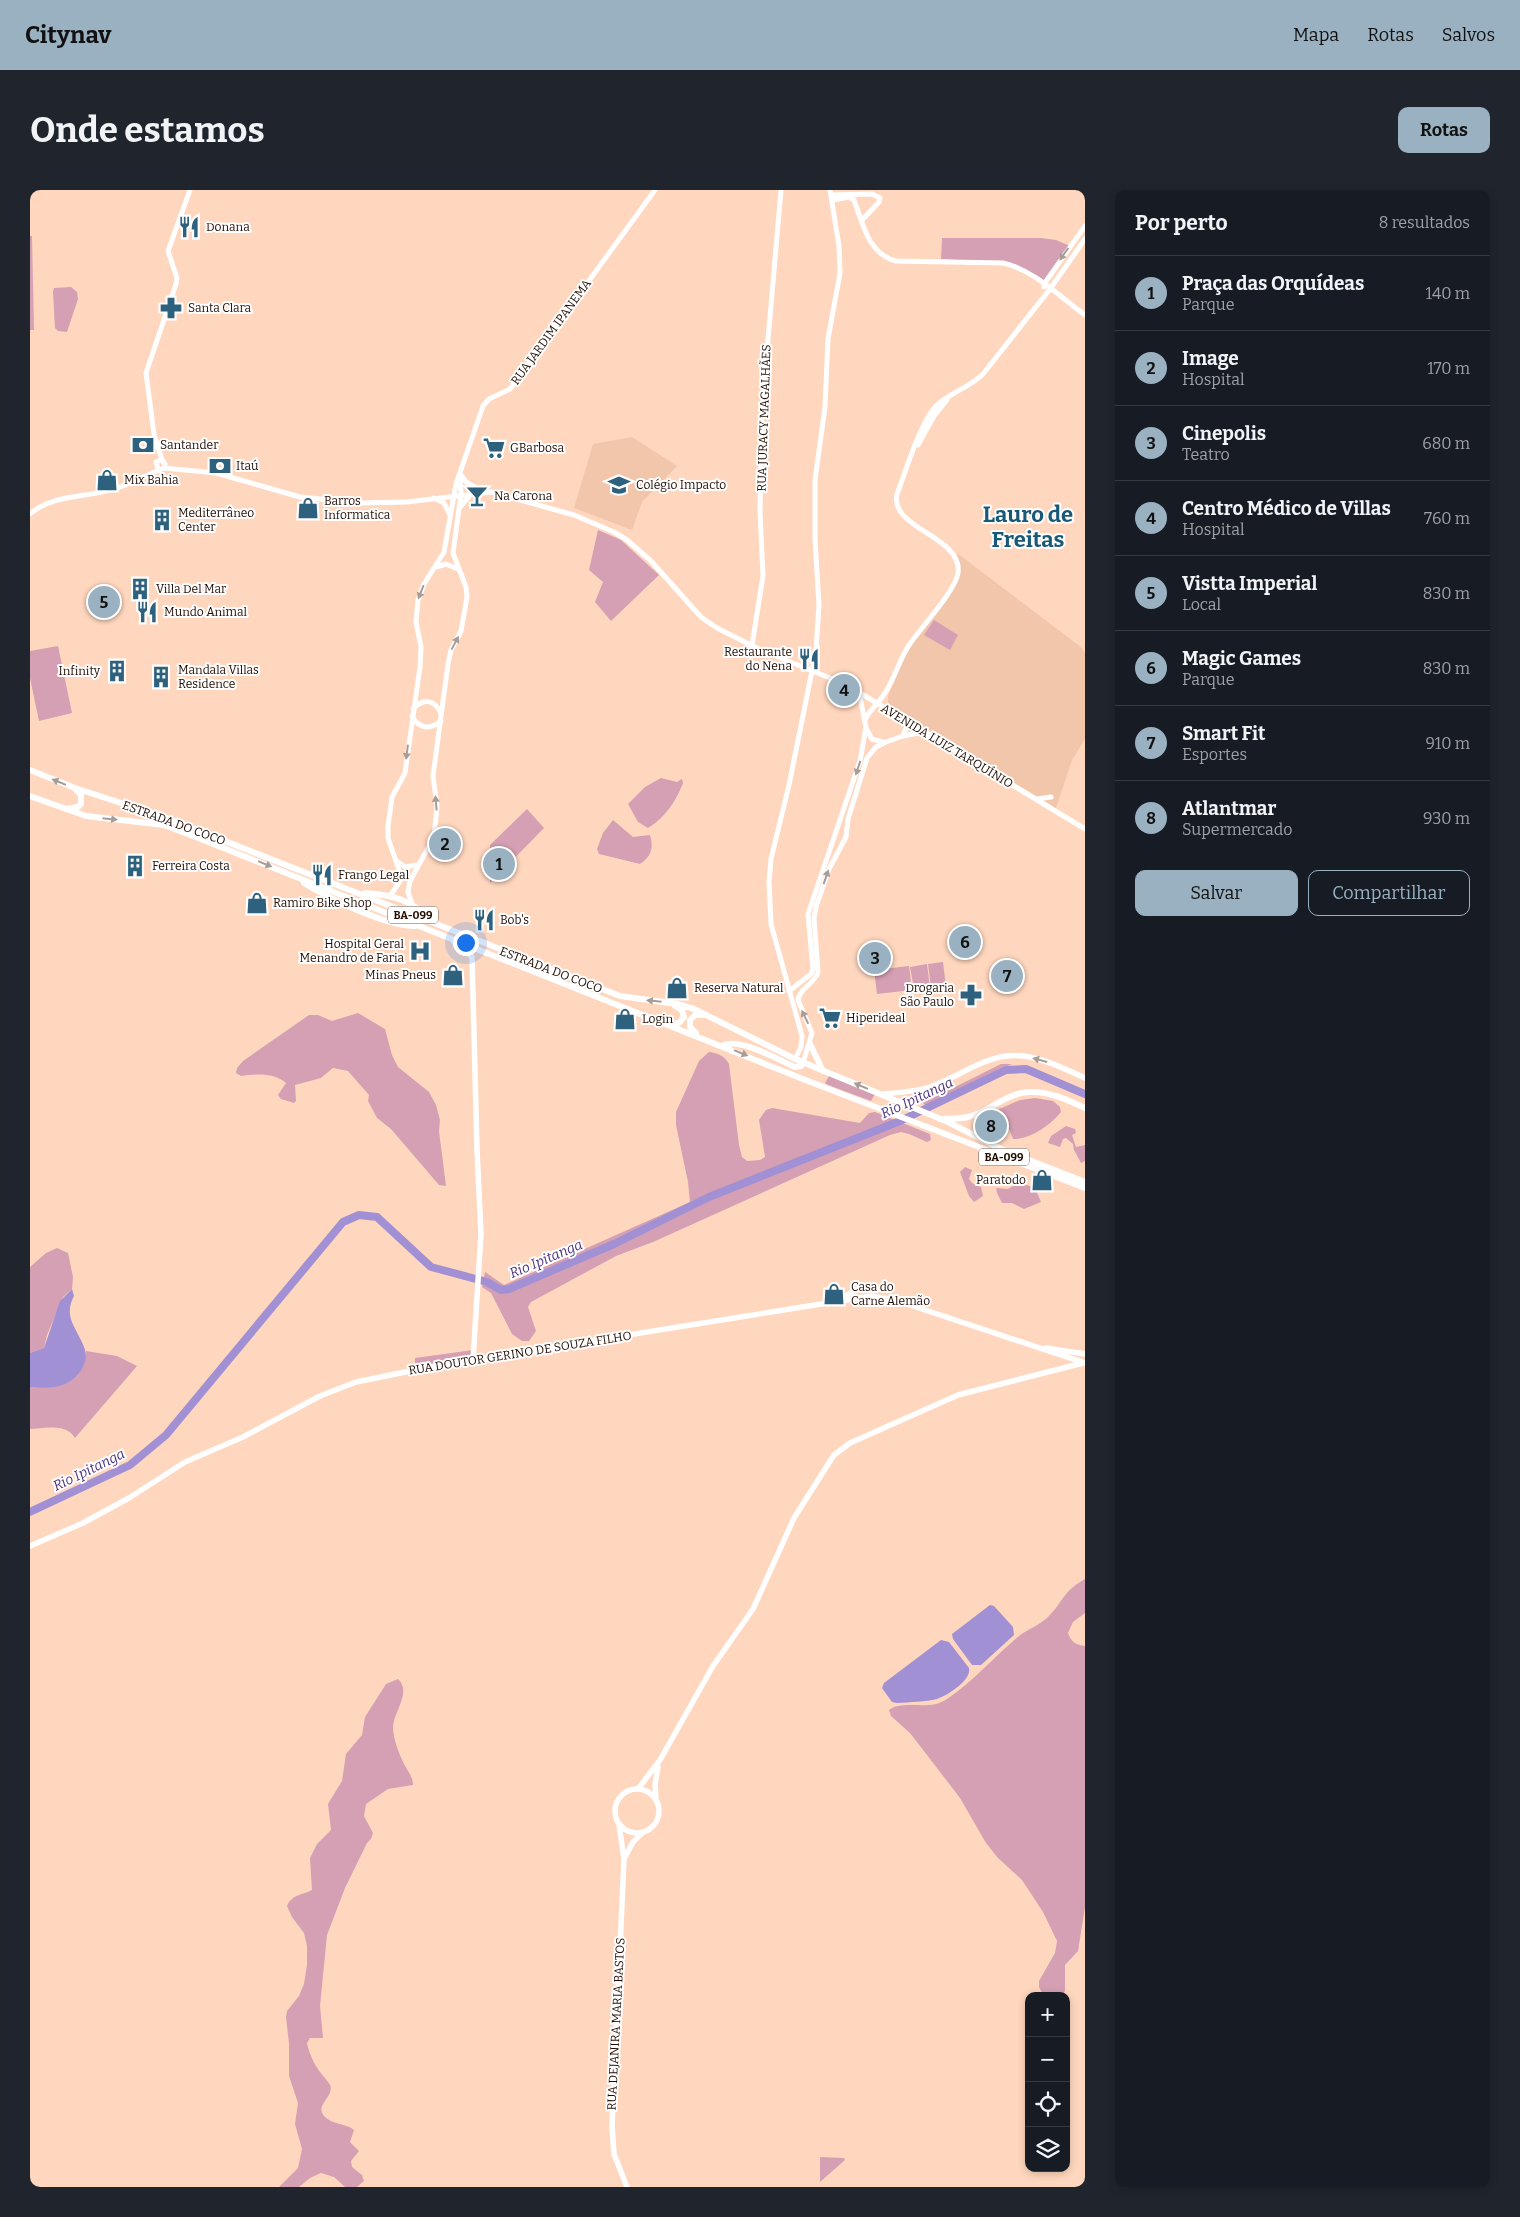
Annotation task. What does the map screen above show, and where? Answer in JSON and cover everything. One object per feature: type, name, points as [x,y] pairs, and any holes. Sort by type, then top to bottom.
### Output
[{"type":"main road","name":"ESTRADA DO COCO","points":[[30,770],[75,788],[161,816],[620,996],[687,1006],[709,1015],[803,1063],[940,1119]]},
{"type":"main road","points":[[62,809],[74,808],[81,804],[81,795],[75,788]]},
{"type":"main road","name":"ESTRADA DO COCO","points":[[30,796],[86,816],[164,825],[290,874],[320,893],[387,920],[406,926],[420,925],[808,1081],[888,1110],[1085,1188]]},
{"type":"main road","points":[[358,893],[390,896],[412,904],[436,925]]},
{"type":"main road","points":[[442,934],[472,957]]},
{"type":"main road","points":[[472,957],[488,952]]},
{"type":"main road","points":[[472,957],[477,1150],[482,1234],[473,1360]]},
{"type":"main road","points":[[666,1024],[679,1023],[684,1016],[682,1010],[672,1004]]},
{"type":"main road","points":[[699,1036],[690,1027],[690,1020],[695,1015],[709,1015]]},
{"type":"main road","points":[[722,1046],[727,1042],[740,1044],[795,1067],[801,1066],[803,1063]]},
{"type":"main road","points":[[810,1044],[824,1070]]},
{"type":"main road","points":[[879,1094],[930,1087],[980,1062],[1004,1057],[1022,1056],[1047,1062],[1085,1078]]},
{"type":"main road","points":[[940,1119],[966,1118],[1017,1094],[1027,1092],[1040,1092],[1085,1108]]},
{"type":"main road","name":"BA-099","points":[[940,1119],[1002,1149],[1085,1182]]},
{"type":"main road","points":[[838,1300],[862,1286]]},
{"type":"main road","name":"RUA DOUTOR GERINO DE SOUZA FILHO","points":[[30,1546],[83,1523],[129,1498],[185,1462],[243,1436],[343,1386],[411,1370],[871,1296],[895,1300],[1085,1363]]},
{"type":"main road","name":"RUA DOUTOR GERINO DE SOUZA FILHO","points":[[1039,1348],[1058,1348],[1085,1354]]},
{"type":"main road","points":[[475,1352],[481,1358]]},
{"type":"main road","points":[[638,1789],[650,1776],[660,1760],[713,1666],[753,1610],[788,1528],[834,1455],[850,1443],[958,1395],[1085,1363]]},
{"type":"main road","points":[[656,1801],[649,1792],[638,1789],[626,1791],[618,1799],[615,1810],[619,1824],[630,1832],[643,1832],[650,1828],[656,1820],[658,1810],[654,1785],[660,1760]]},
{"type":"main road","name":"RUA DEJANIRA MARIA BASTOS","points":[[619,1824],[624,1859],[612,2121],[614,2154],[627,2187]]},
{"type":"main road","name":"RUA DEJANIRA MARIA BASTOS","points":[[624,1859],[632,1842],[643,1832]]},
{"type":"street","points":[[30,514],[38,507],[53,501],[108,491],[147,476],[160,464],[146,373],[176,284],[177,278],[168,250],[190,190]]},
{"type":"street","name":"RUA JARDIM IPANEMA","points":[[390,896],[400,881],[399,870],[388,838],[389,816],[392,797],[404,773],[421,656],[416,622],[418,600],[424,584],[442,556],[454,495],[486,402],[510,389],[655,190]]},
{"type":"street","name":"RUA JURACY MAGALHÃES","points":[[752,646],[762,576],[760,512],[762,409],[781,190]]},
{"type":"street","points":[[831,195],[872,194],[880,198],[879,202],[862,220]]},
{"type":"street","points":[[831,195],[852,197],[876,252],[886,259],[1012,266],[1044,284],[1085,316]]},
{"type":"street","points":[[795,1059],[802,1047],[802,1036],[771,924],[768,882],[771,859],[789,785],[816,650],[819,605],[815,539],[815,480],[825,407],[828,340],[840,273],[831,195]]},
{"type":"street","points":[[1045,293],[1044,284],[1085,226]]},
{"type":"street","points":[[865,720],[871,708],[883,696],[905,651],[943,599],[956,579],[958,572],[956,560],[950,550],[905,516],[896,504],[897,494],[914,450],[938,404],[960,389],[975,382],[983,374],[1050,289],[1085,240]]},
{"type":"street","name":"AVENIDA LUIZ TARQUÍNIO","points":[[160,464],[176,469],[216,473],[300,497],[360,503],[407,502],[482,492],[508,495],[574,515],[614,532],[627,540],[651,561],[700,616],[717,628],[752,646],[812,669],[859,692],[1085,829]]},
{"type":"street","points":[[460,475],[466,482],[482,492]]},
{"type":"street","name":"RUA JARDIM IPANEMA","points":[[442,713],[448,660],[461,631],[467,597],[466,587],[454,558],[461,494],[460,475]]},
{"type":"street","points":[[459,508],[474,492]]},
{"type":"street","points":[[434,498],[444,503],[451,515]]},
{"type":"street","points":[[446,543],[448,549],[454,548]]},
{"type":"street","points":[[435,568],[446,564],[458,570]]},
{"type":"street","points":[[789,991],[811,974],[813,969],[808,914],[860,761],[866,727],[859,692]]},
{"type":"street","points":[[871,708],[884,707],[883,696]]},
{"type":"street","points":[[412,904],[408,892],[409,884],[434,837],[437,806],[433,776],[441,720],[442,713],[430,701],[421,702],[412,713],[417,723],[426,727],[435,725],[441,720]]},
{"type":"street","points":[[903,736],[908,722]]},
{"type":"street","points":[[866,727],[872,739],[879,743],[886,742]]},
{"type":"street","points":[[803,1063],[810,1044],[811,1030],[804,1018],[798,1000],[799,996],[817,977],[818,972],[814,918],[816,907],[829,870],[842,847],[848,831],[848,819],[867,758],[876,747],[886,742],[923,732]]},
{"type":"street","points":[[1036,799],[1051,796]]},
{"type":"street","points":[[838,827],[845,827],[848,831]]},
{"type":"street","points":[[831,843],[836,847],[842,847]]},
{"type":"street","points":[[396,860],[405,867],[418,865]]},
{"type":"street","points":[[786,981],[802,980]]},
{"type":"street","points":[[802,1036],[806,1038],[811,1036]]},
{"type":"shaded area","points":[[30,236],[32,236],[34,330],[30,330]]},
{"type":"shaded area","points":[[942,238],[1041,238],[1056,240],[1070,246],[1044,281],[1015,264],[941,259]]},
{"type":"shaded area","points":[[71,287],[77,292],[78,299],[67,332],[58,331],[55,328],[54,288]]},
{"type":"shaded area","name":"Colégio Impacto","points":[[632,437],[677,466],[642,502],[632,530],[574,508],[593,444]]},
{"type":"shaded area","points":[[598,530],[621,540],[659,575],[611,621],[595,602],[603,582],[589,570]]},
{"type":"shaded area","points":[[957,553],[1082,648],[1085,653],[1085,739],[1072,760],[1056,808],[890,706],[888,701],[888,696],[908,649],[960,573],[961,567]]},
{"type":"shaded area","points":[[934,620],[958,635],[950,650],[924,635]]},
{"type":"shaded area","points":[[58,646],[72,713],[39,721],[30,678],[30,651]]},
{"type":"shaded area","points":[[661,778],[677,782],[682,779],[683,783],[669,808],[660,819],[648,828],[638,822],[628,804],[645,787]]},
{"type":"shaded area","points":[[527,809],[544,828],[490,883],[490,845]]},
{"type":"shaded area","points":[[613,820],[633,837],[650,835],[651,852],[640,864],[599,854],[597,849],[603,833]]},
{"type":"shaded area","points":[[943,962],[946,987],[931,987],[928,964]]},
{"type":"shaded area","points":[[927,964],[930,988],[914,989],[910,967]]},
{"type":"shaded area","points":[[909,966],[912,990],[877,994],[874,970]]},
{"type":"shaded area","points":[[358,1013],[385,1029],[392,1055],[398,1067],[429,1092],[436,1105],[440,1120],[439,1131],[446,1186],[439,1185],[391,1129],[377,1118],[368,1101],[369,1095],[348,1071],[333,1068],[321,1078],[295,1085],[296,1101],[294,1103],[281,1099],[278,1095],[286,1083],[281,1079],[270,1075],[241,1076],[236,1073],[237,1068],[243,1061],[309,1015],[318,1015],[332,1021]]},
{"type":"shaded area","points":[[709,1052],[721,1055],[729,1064],[739,1145],[742,1157],[747,1161],[760,1160],[765,1157],[759,1120],[766,1110],[772,1108],[860,1123],[869,1113],[875,1112],[930,1134],[931,1140],[927,1142],[901,1132],[890,1135],[653,1242],[616,1256],[531,1302],[528,1307],[536,1331],[529,1341],[522,1341],[512,1334],[491,1293],[482,1287],[485,1272],[504,1285],[690,1202],[688,1182],[676,1125],[676,1112],[699,1061]]},
{"type":"shaded area","points":[[1001,1064],[1012,1064],[926,1106],[923,1103]]},
{"type":"shaded area","points":[[829,1076],[875,1094],[871,1101],[828,1085],[825,1083]]},
{"type":"shaded area","points":[[1035,1098],[1053,1101],[1060,1107],[1061,1112],[1052,1122],[1034,1134],[1013,1139],[1002,1111],[997,1110],[1020,1100]]},
{"type":"shaded area","points":[[1066,1126],[1075,1129],[1076,1133],[1072,1135],[1076,1147],[1085,1145],[1085,1161],[1081,1163],[1073,1144],[1066,1138],[1063,1139],[1060,1147],[1048,1143],[1051,1136]]},
{"type":"shaded area","points":[[965,1167],[972,1170],[969,1179],[972,1183],[981,1187],[983,1196],[974,1202],[969,1196],[960,1172]]},
{"type":"shaded area","points":[[1018,1183],[1020,1186],[1027,1185],[1035,1188],[1041,1202],[1024,1209],[1012,1203],[1002,1203],[996,1188],[1008,1189]]},
{"type":"shaded area","points":[[57,1248],[68,1253],[73,1277],[72,1289],[63,1297],[47,1335],[44,1348],[30,1353],[30,1267],[46,1253]]},
{"type":"shaded area","points":[[72,1289],[74,1296],[70,1311],[73,1324],[85,1350],[86,1358],[83,1367],[66,1384],[45,1388],[30,1387],[30,1353],[44,1348],[60,1301]]},
{"type":"shaded area","points":[[473,1350],[474,1358],[415,1367],[415,1358]]},
{"type":"shaded area","points":[[86,1351],[117,1356],[137,1366],[75,1438],[67,1430],[61,1428],[30,1429],[30,1387],[50,1387],[75,1378],[84,1363]]},
{"type":"shaded area","points":[[1085,1579],[1085,1613],[1073,1622],[1068,1633],[1074,1642],[1085,1646],[1085,1907],[1078,1951],[1065,1965],[1065,1991],[1042,1992],[1039,1981],[1055,1953],[1057,1941],[1043,1912],[1022,1880],[998,1858],[986,1843],[960,1798],[910,1733],[891,1716],[889,1710],[902,1705],[932,1705],[947,1699],[1019,1636],[1045,1620],[1077,1584]]},
{"type":"shaded area","points":[[990,1605],[994,1606],[1013,1627],[1014,1635],[981,1665],[972,1665],[953,1639],[952,1634]]},
{"type":"shaded area","points":[[941,1640],[949,1642],[969,1668],[967,1677],[953,1691],[937,1699],[917,1702],[892,1702],[882,1688],[884,1683]]},
{"type":"shaded area","points":[[398,1679],[402,1684],[403,1696],[394,1721],[393,1731],[398,1751],[413,1785],[388,1789],[366,1804],[364,1816],[373,1833],[345,1888],[327,1935],[320,2006],[323,2038],[310,2038],[307,2043],[316,2066],[331,2089],[321,2109],[322,2113],[328,2120],[354,2130],[350,2142],[359,2151],[351,2161],[352,2167],[362,2175],[364,2181],[357,2187],[345,2187],[334,2177],[321,2173],[310,2178],[299,2187],[279,2187],[298,2168],[302,2149],[295,2124],[298,2103],[289,2076],[289,2043],[286,2017],[287,2011],[299,1996],[304,1984],[307,1946],[304,1933],[292,1917],[287,1906],[295,1897],[312,1890],[310,1858],[317,1844],[331,1830],[328,1804],[342,1781],[346,1754],[362,1735],[365,1717],[386,1684]]},
{"type":"shaded area","points":[[820,2157],[844,2158],[845,2160],[820,2182]]},
{"type":"waterway","name":"Rio Ipitanga","points":[[30,1512],[130,1465],[166,1435],[343,1222],[359,1215],[377,1217],[431,1267],[487,1282],[501,1290],[509,1289],[614,1244],[709,1197],[900,1121],[1006,1070],[1026,1069],[1085,1094]]},
{"type":"place","name":"Donana","points":[[189,227]]},
{"type":"place","name":"Santa Clara","points":[[171,308]]},
{"type":"place","name":"Santander","points":[[143,445]]},
{"type":"place","name":"GBarbosa","points":[[494,448]]},
{"type":"place","name":"Itaú","points":[[220,466]]},
{"type":"place","name":"Mix Bahia","points":[[107,480]]},
{"type":"place","name":"Colégio Impacto","points":[[619,485]]},
{"type":"place","name":"Na Carona","points":[[477,496]]},
{"type":"place","name":"Barros Informatica","points":[[308,508]]},
{"type":"place","name":"Mediterrâneo Center","points":[[162,520]]},
{"type":"place","name":"Villa Del Mar","points":[[140,589]]},
{"type":"place","name":"Vistta Imperial","points":[[104,602]]},
{"type":"place","name":"Mundo Animal","points":[[147,612]]},
{"type":"place","name":"Restaurante do Nena","points":[[809,659]]},
{"type":"place","name":"Infinity","points":[[117,671]]},
{"type":"place","name":"Mandala Villas Residence","points":[[161,677]]},
{"type":"place","name":"Centro Médico de Villas","points":[[844,690]]},
{"type":"place","name":"Image","points":[[445,844]]},
{"type":"place","name":"Praça das Orquídeas","points":[[499,864]]},
{"type":"place","name":"Ferreira Costa","points":[[135,866]]},
{"type":"place","name":"Frango Legal","points":[[322,875]]},
{"type":"place","name":"Ramiro Bike Shop","points":[[257,903]]},
{"type":"place","name":"Bob's","points":[[484,920]]},
{"type":"place","name":"Magic Games","points":[[965,942]]},
{"type":"place","name":"Hospital Geral Menandro de Faria","points":[[420,951]]},
{"type":"place","name":"Cinepolis","points":[[875,958]]},
{"type":"place","name":"Minas Pneus","points":[[453,975]]},
{"type":"place","name":"Smart Fit","points":[[1007,976]]},
{"type":"place","name":"Reserva Natural","points":[[677,988]]},
{"type":"place","name":"Drogaria São Paulo","points":[[971,995]]},
{"type":"place","name":"Hiperideal","points":[[830,1018]]},
{"type":"place","name":"Login","points":[[625,1019]]},
{"type":"place","name":"Atlantmar","points":[[991,1126]]},
{"type":"place","name":"Paratodo","points":[[1042,1180]]},
{"type":"place","name":"Casa do Carne Alemão","points":[[834,1294]]},
{"type":"district","name":"Lauro de Freitas","points":[[1028,526]]}]
